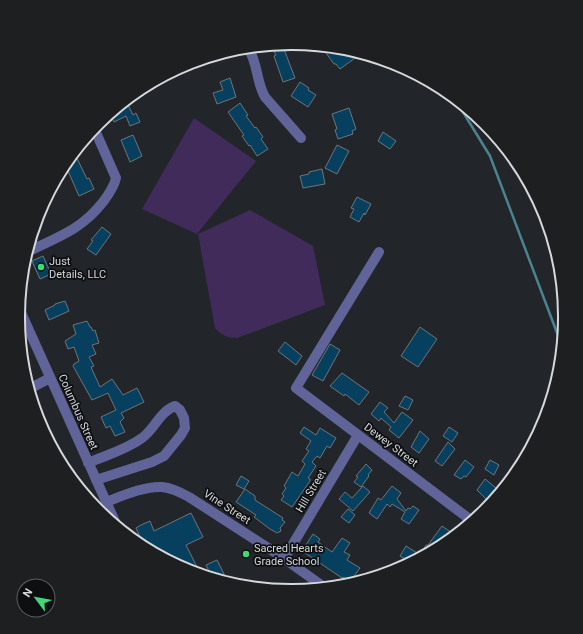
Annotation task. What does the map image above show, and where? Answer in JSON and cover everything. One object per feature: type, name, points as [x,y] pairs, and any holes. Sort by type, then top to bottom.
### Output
[{"type":"street","points":[[251,54],[261,90],[265,97],[301,138]]},
{"type":"street","points":[[34,249],[70,231],[88,220],[114,187],[116,178],[97,135]]},
{"type":"street","name":"Dewey Street","points":[[379,252],[296,388],[467,517]]},
{"type":"street","name":"Columbus Street","points":[[25,322],[96,480],[104,506]]},
{"type":"street","points":[[34,386],[50,378]]},
{"type":"street","points":[[88,462],[129,446],[143,438],[167,409],[175,406],[180,410],[184,418],[185,428],[164,456],[152,462],[96,480]]},
{"type":"street","name":"Hill Street","points":[[284,560],[358,435]]},
{"type":"street","name":"Vine Street","points":[[106,508],[134,492],[161,487],[173,489],[189,496],[317,582]]},
{"type":"shaded area","points":[[194,118],[256,161],[197,234],[142,209]]},
{"type":"shaded area","points":[[250,210],[313,246],[325,305],[234,338],[222,334],[215,328],[198,234]]},
{"type":"building","points":[[284,50],[295,78],[283,82],[274,56],[276,55],[274,51]]},
{"type":"building","points":[[326,53],[354,59],[340,69],[336,64],[334,64]]},
{"type":"building","points":[[230,78],[236,97],[217,104],[213,93],[223,90],[220,82]]},
{"type":"building","points":[[300,82],[316,95],[308,107],[291,96]]},
{"type":"building","points":[[240,103],[248,115],[246,116],[263,137],[261,139],[268,149],[257,156],[242,136],[244,135],[228,112]]},
{"type":"building","points":[[129,106],[133,115],[136,113],[140,122],[130,126],[126,116],[114,122],[113,120]]},
{"type":"building","points":[[349,108],[356,129],[352,131],[353,134],[338,139],[335,130],[337,129],[332,114]]},
{"type":"building","points":[[383,132],[396,141],[390,149],[378,141]]},
{"type":"building","points":[[133,135],[142,156],[130,162],[121,140]]},
{"type":"building","points":[[337,145],[349,151],[337,174],[325,168]]},
{"type":"building","points":[[77,159],[87,179],[89,178],[94,189],[79,196],[68,172]]},
{"type":"building","points":[[322,169],[325,184],[303,188],[300,176]]},
{"type":"building","points":[[357,197],[371,204],[359,222],[350,217],[354,209],[351,208]]},
{"type":"building","points":[[102,227],[111,234],[96,255],[87,249],[93,241],[91,240]]},
{"type":"building","name":"Just Details, LLC","points":[[43,256],[51,274],[40,279],[32,261]]},
{"type":"building","points":[[65,301],[69,311],[49,320],[45,310],[55,304]]},
{"type":"building","points":[[87,321],[93,331],[95,330],[99,343],[92,345],[96,354],[89,357],[94,366],[91,367],[100,387],[112,379],[123,395],[137,388],[144,402],[121,413],[124,418],[120,422],[125,432],[115,436],[110,426],[106,428],[101,417],[116,410],[108,393],[92,400],[73,366],[79,361],[74,347],[68,349],[65,341],[76,334],[73,325]]},
{"type":"building","points":[[420,327],[437,339],[418,367],[401,356]]},
{"type":"building","points":[[285,342],[302,356],[296,365],[278,351]]},
{"type":"building","points":[[330,344],[340,350],[323,381],[312,375]]},
{"type":"building","points":[[342,373],[369,392],[359,405],[345,394],[344,396],[330,386]]},
{"type":"building","points":[[405,396],[413,400],[408,410],[399,406]]},
{"type":"building","points":[[380,402],[388,408],[384,412],[394,423],[402,412],[413,420],[399,438],[389,430],[391,427],[381,418],[379,421],[371,414]]},
{"type":"building","points":[[304,427],[316,435],[320,428],[336,438],[330,448],[327,446],[320,458],[317,456],[312,462],[316,466],[308,478],[310,481],[292,507],[281,500],[284,496],[282,494],[286,488],[284,486],[292,472],[298,476],[305,464],[302,461],[309,451],[306,449],[311,441],[300,433]]},
{"type":"building","points":[[449,427],[458,433],[452,442],[443,436]]},
{"type":"building","points":[[420,431],[429,439],[419,453],[411,447]]},
{"type":"building","points":[[448,442],[455,449],[442,466],[435,461]]},
{"type":"building","points":[[465,460],[474,467],[466,477],[464,476],[461,479],[454,475]]},
{"type":"building","points":[[490,460],[499,465],[494,475],[485,469]]},
{"type":"building","points":[[366,464],[372,470],[361,487],[354,482],[358,477],[356,476]]},
{"type":"building","points":[[241,476],[249,481],[244,489],[236,485]]},
{"type":"building","points":[[485,479],[496,488],[486,499],[477,490]]},
{"type":"building","points":[[363,486],[370,492],[353,511],[339,499],[345,492],[352,498]]},
{"type":"building","points":[[392,486],[401,493],[397,499],[406,511],[408,508],[410,509],[413,506],[419,510],[409,524],[401,519],[405,512],[392,504],[390,507],[387,504],[377,519],[369,513],[378,498],[381,500]]},
{"type":"building","points":[[245,489],[255,496],[255,500],[283,518],[282,520],[285,522],[280,528],[281,531],[277,533],[270,529],[254,517],[256,515],[236,502]]},
{"type":"building","points":[[348,509],[355,515],[349,523],[341,517]]},
{"type":"building","points":[[191,513],[203,537],[186,545],[196,565],[174,556],[143,539],[140,537],[136,528],[150,521],[154,531]]},
{"type":"building","points":[[442,526],[450,531],[424,548],[426,545],[428,545]]},
{"type":"building","points":[[313,534],[320,539],[318,542],[332,552],[342,538],[350,543],[344,552],[350,555],[347,560],[360,568],[355,575],[342,578],[302,551]]},
{"type":"building","points":[[406,546],[416,552],[404,558],[400,556]]},
{"type":"building","points":[[217,560],[224,574],[208,570],[206,565]]},
{"type":"waterway","points":[[465,115],[490,156],[557,333]]},
{"type":"place","name":"Just Details, LLC","points":[[41,267]]},
{"type":"place","name":"Sacred Hearts Grade School","points":[[246,554]]}]
